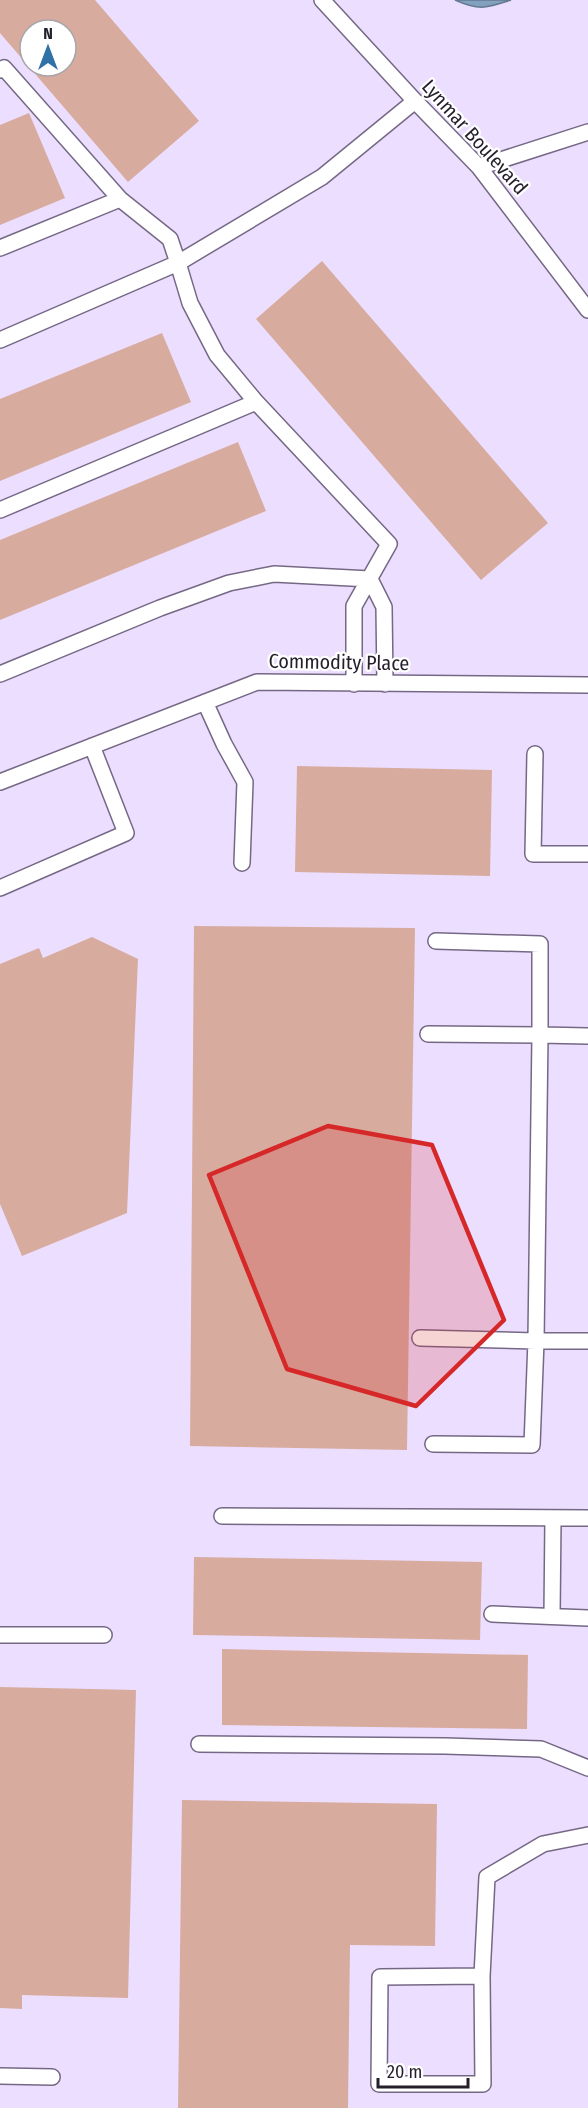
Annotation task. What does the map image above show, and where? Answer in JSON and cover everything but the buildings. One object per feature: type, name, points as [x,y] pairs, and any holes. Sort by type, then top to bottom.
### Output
[{"type":"lane","name":"Lynmar Boulevard","points":[[322,0],[415,102],[479,167],[588,310]]},
{"type":"lane","points":[[2,67],[120,199],[170,239],[190,303],[217,355],[256,402],[389,544],[354,606],[354,684]]},
{"type":"lane","points":[[0,340],[178,263],[322,177],[415,102]]},
{"type":"lane","points":[[479,167],[588,132]]},
{"type":"lane","points":[[0,248],[120,199]]},
{"type":"lane","points":[[0,510],[256,402]]},
{"type":"lane","points":[[0,674],[160,608],[229,583],[274,574],[370,579]]},
{"type":"lane","points":[[370,579],[384,607],[385,684]]},
{"type":"lane","name":"Commodity Place","points":[[0,782],[257,682],[588,684]]},
{"type":"lane","points":[[205,702],[245,782],[242,863]]},
{"type":"lane","points":[[0,888],[126,833],[92,746]]},
{"type":"lane","points":[[535,754],[533,854],[588,854]]},
{"type":"lane","points":[[433,1444],[532,1445],[536,1341],[540,1035],[540,944],[436,941]]},
{"type":"lane","points":[[428,1034],[588,1036]]},
{"type":"lane","points":[[420,1338],[588,1341]]},
{"type":"lane","points":[[222,1516],[588,1518]]},
{"type":"lane","points":[[552,1616],[553,1518]]},
{"type":"lane","points":[[492,1614],[588,1617]]},
{"type":"lane","points":[[0,1635],[104,1635]]},
{"type":"lane","points":[[199,1744],[541,1749],[588,1768]]},
{"type":"lane","points":[[482,1976],[380,1977],[379,2085],[483,2085],[482,1976],[487,1877],[543,1844],[588,1835]]},
{"type":"lane","points":[[0,2076],[52,2077]]},
{"type":"highlighted area","points":[[328,1126],[432,1145],[504,1320],[416,1406],[287,1369],[209,1175]]},
{"type":"shaded area","points":[[0,0],[588,0],[588,2108],[0,2108]]},
{"type":"water","points":[[455,0],[511,0],[477,7]]}]
